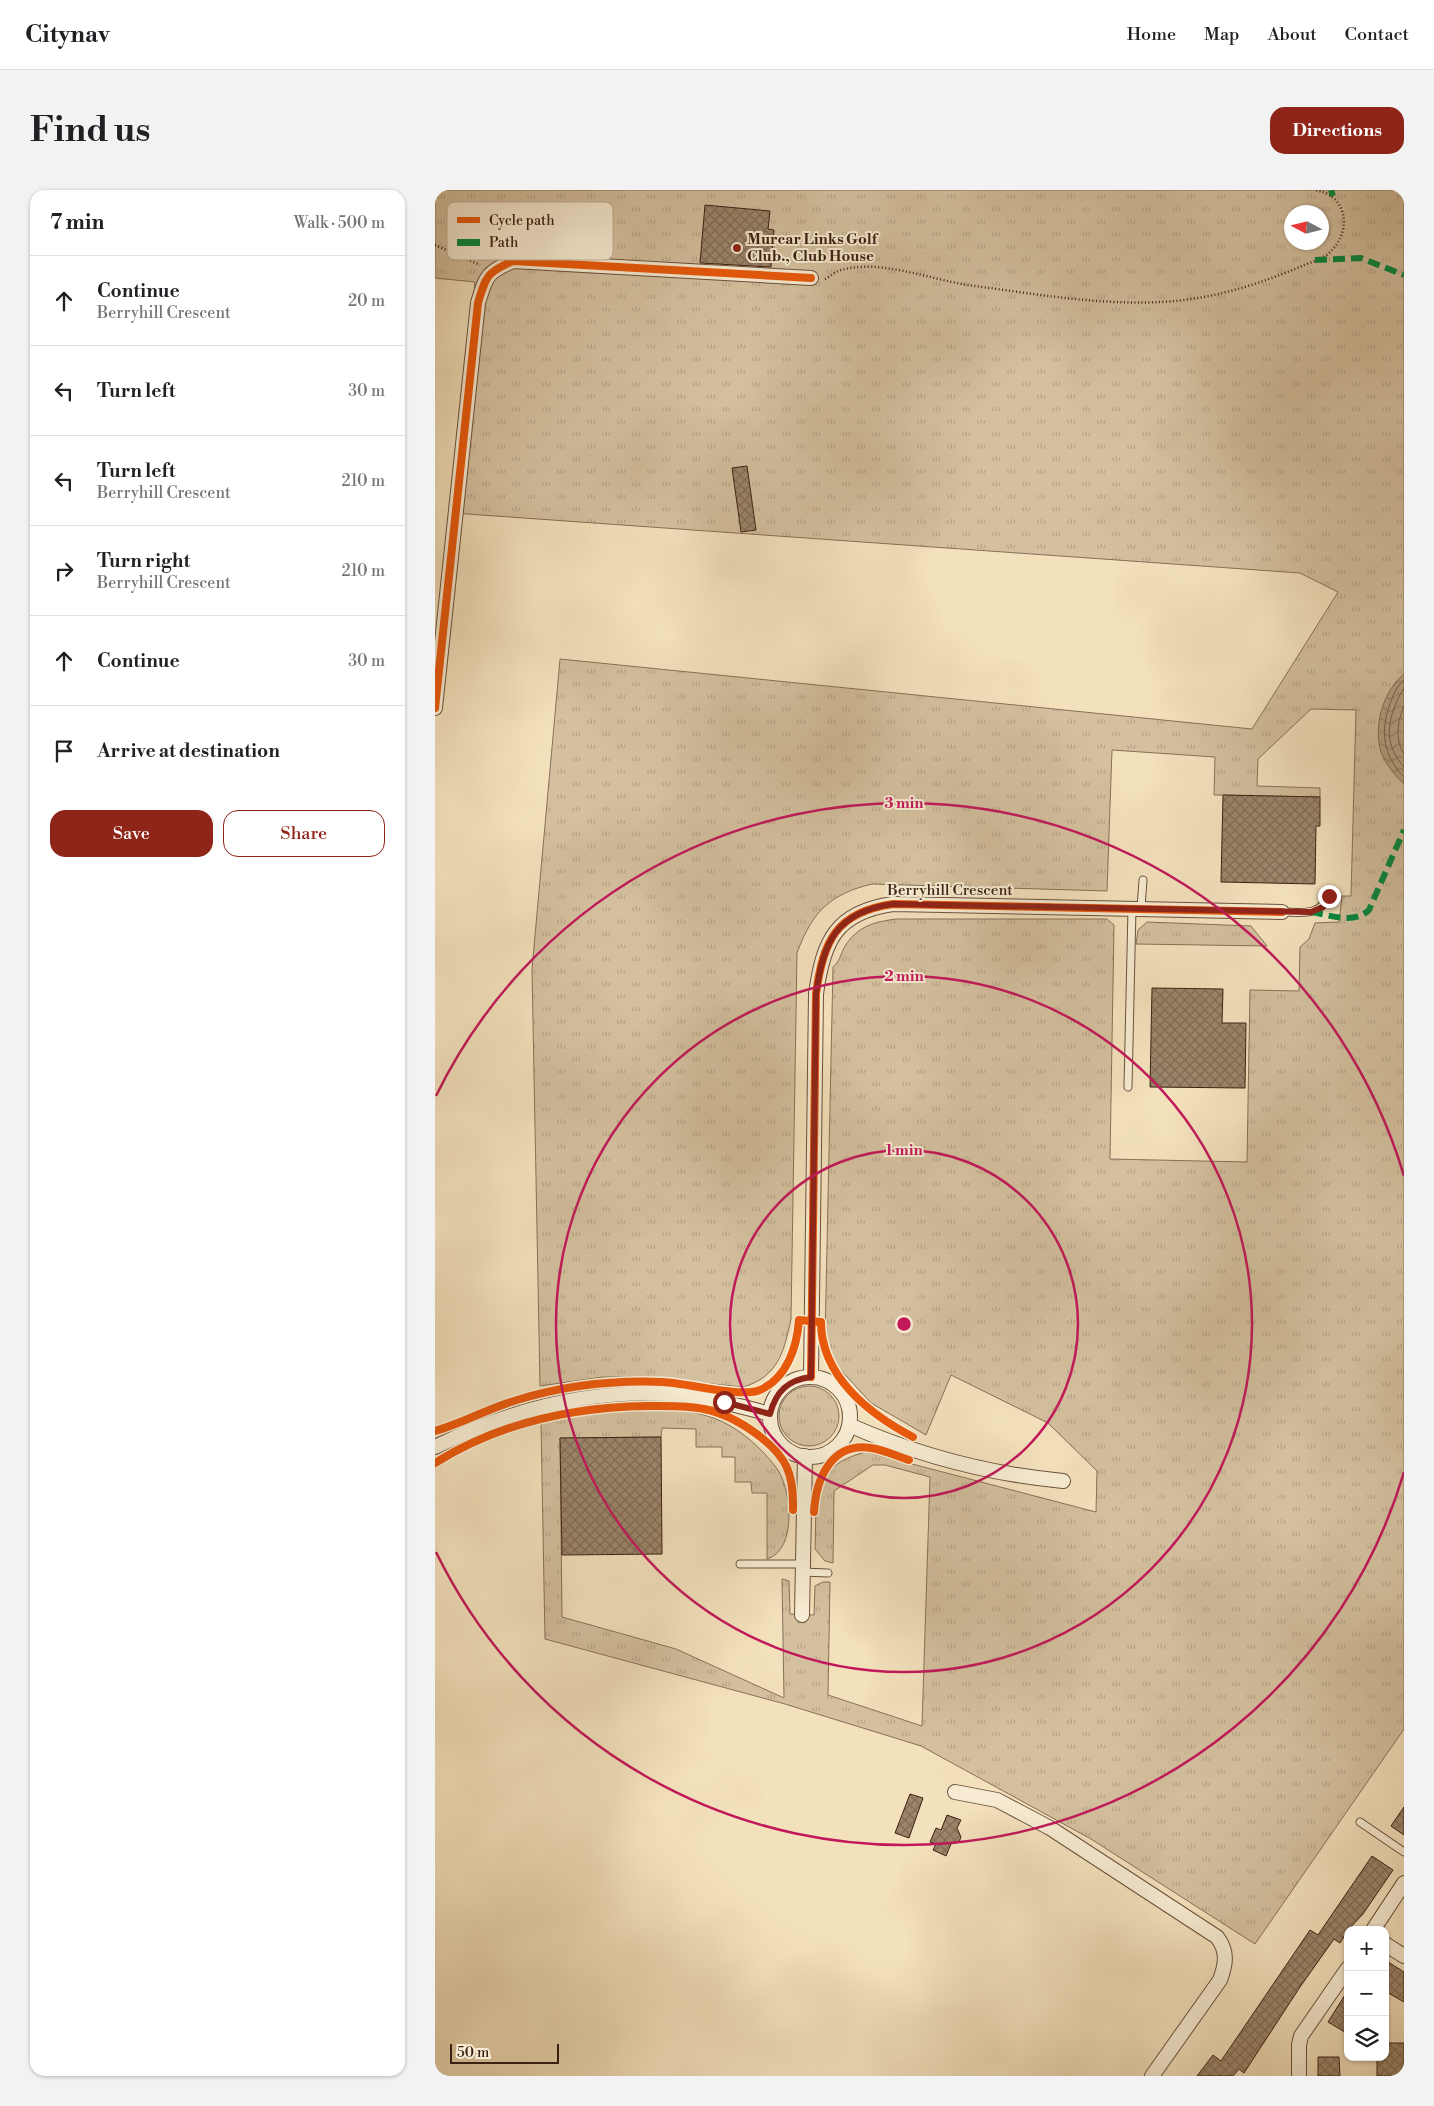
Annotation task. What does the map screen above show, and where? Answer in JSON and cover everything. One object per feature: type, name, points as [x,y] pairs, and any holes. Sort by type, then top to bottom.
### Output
[{"type":"street","points":[[435,708],[478,303],[485,279],[492,270],[513,261],[811,278]]},
{"type":"street","name":"Berryhill Crescent","points":[[811,1377],[816,994],[820,966],[827,946],[837,928],[862,911],[893,904],[1282,912]]},
{"type":"street","points":[[811,1377],[825,1380],[837,1387],[845,1398],[849,1411],[849,1425],[845,1436],[828,1452],[817,1456],[805,1456],[793,1453],[779,1442],[771,1426],[770,1414],[779,1392],[799,1378],[811,1377]]},
{"type":"street","points":[[435,1447],[519,1412],[594,1397],[636,1394],[689,1396],[724,1402],[770,1414]]},
{"type":"street","points":[[849,1425],[874,1436],[945,1460],[1021,1476],[1063,1481]]},
{"type":"street","points":[[802,1614],[805,1456]]},
{"type":"street","points":[[955,1792],[997,1800],[1050,1828],[1217,1937],[1224,1946],[1226,1965],[1220,1980],[1152,2076]]},
{"type":"street","points":[[1376,1926],[1404,1883]]},
{"type":"street","points":[[1389,1947],[1404,1956]]},
{"type":"street","points":[[1299,2076],[1299,2045],[1301,2036],[1346,1971]]},
{"type":"lane","points":[[1128,1087],[1137,908],[1143,880]]},
{"type":"lane","points":[[1282,912],[1316,911],[1323,907],[1329,896]]},
{"type":"lane","points":[[740,1564],[802,1568],[828,1573]]},
{"type":"lane","points":[[1360,1822],[1404,1852]]},
{"type":"path","points":[[811,278],[826,279],[839,270],[855,267],[880,269],[959,283],[1074,299],[1147,303],[1177,301],[1263,282],[1331,252],[1342,231],[1343,217],[1341,205],[1335,197],[1315,190]]},
{"type":"path","points":[[435,245],[447,250]]},
{"type":"path","points":[[469,260],[492,270]]},
{"type":"green space","points":[[435,190],[1404,190],[1404,1729],[1255,1944],[1091,1839],[921,1746],[785,1704],[545,1639],[541,1423],[608,1410],[682,1410],[704,1415],[737,1430],[764,1453],[781,1475],[788,1502],[788,1531],[784,1543],[777,1553],[767,1559],[767,1493],[752,1493],[751,1482],[735,1482],[735,1457],[722,1457],[722,1447],[696,1447],[696,1429],[662,1428],[661,1437],[560,1438],[562,1617],[676,1649],[784,1698],[782,1579],[789,1581],[790,1614],[814,1615],[815,1586],[823,1582],[830,1582],[828,1695],[922,1726],[930,1477],[885,1465],[873,1465],[834,1491],[833,1563],[825,1561],[815,1549],[817,1501],[825,1476],[834,1466],[848,1458],[866,1452],[1096,1512],[1097,1471],[1048,1423],[951,1375],[926,1435],[871,1403],[836,1365],[825,1339],[833,967],[839,960],[845,946],[855,934],[867,926],[888,920],[1107,919],[1114,925],[1110,1159],[1247,1162],[1250,990],[1299,991],[1300,947],[1309,939],[1315,923],[1339,922],[1342,896],[1351,896],[1356,710],[1311,709],[1258,759],[1257,786],[1320,788],[1320,797],[1214,795],[1215,757],[1112,750],[1107,891],[872,884],[845,893],[824,907],[809,926],[797,953],[791,1319],[782,1352],[772,1370],[755,1383],[743,1387],[644,1377],[603,1377],[540,1386],[532,969],[560,659],[1252,729],[1338,592],[1300,573],[453,513],[475,282],[435,278]]},
{"type":"green space","points":[[1147,922],[1251,926],[1267,946],[1136,944],[1138,930]]},
{"type":"green space","points":[[809,1386],[826,1391],[834,1399],[839,1416],[834,1433],[826,1441],[809,1446],[792,1441],[784,1433],[779,1416],[784,1399],[792,1391]]},
{"type":"water","points":[[1404,674],[1404,784],[1391,770],[1381,752],[1378,731],[1385,699]]},
{"type":"building","name":"Murcar Links Golf Club., Club House","points":[[705,205],[770,211],[768,229],[774,230],[771,267],[700,263]]},
{"type":"building","points":[[747,466],[756,530],[741,532],[732,468]]},
{"type":"building","points":[[1223,795],[1320,797],[1320,826],[1316,826],[1315,884],[1221,882]]},
{"type":"building","points":[[1152,988],[1223,989],[1222,1023],[1246,1023],[1245,1088],[1150,1087]]},
{"type":"building","points":[[661,1437],[662,1554],[562,1555],[560,1438]]},
{"type":"building","points":[[910,1794],[923,1798],[909,1838],[895,1833]]},
{"type":"building","points":[[1404,1807],[1404,1835],[1391,1826]]},
{"type":"building","points":[[947,1815],[961,1820],[957,1828],[961,1837],[959,1842],[951,1844],[946,1856],[933,1850],[936,1844],[930,1842],[936,1828],[941,1830]]},
{"type":"building","points":[[1372,1856],[1393,1870],[1363,1914],[1352,1926],[1344,1926],[1344,1936],[1340,1943],[1334,1939],[1244,2073],[1239,2069],[1233,2076],[1197,2076],[1213,2055],[1221,2061],[1310,1930],[1318,1935]]},
{"type":"building","points":[[1389,1963],[1404,1972],[1404,2002],[1389,1993]]},
{"type":"building","points":[[1344,1996],[1344,2032],[1328,2022]]},
{"type":"building","points":[[1389,2043],[1404,2043],[1404,2076],[1377,2076],[1377,2061],[1389,2061]]},
{"type":"building","points":[[1318,2057],[1339,2057],[1340,2076],[1318,2076]]},
{"type":"marked path","points":[[1331,190],[1333,196]]},
{"type":"marked path","points":[[1315,260],[1361,258],[1404,275]]},
{"type":"marked path","points":[[1311,912],[1349,918],[1363,915],[1369,910],[1404,830]]},
{"type":"cycle path","points":[[435,708],[478,303],[489,276],[498,268],[513,261],[811,278]]},
{"type":"cycle path","points":[[811,1377],[816,994],[819,975],[828,944],[845,922],[858,914],[893,904],[1282,912]]},
{"type":"cycle path","points":[[435,1431],[517,1400],[552,1391],[589,1385],[663,1382],[727,1391],[751,1392],[760,1390],[769,1385],[784,1370],[793,1351],[799,1320],[821,1322],[823,1342],[829,1360],[839,1376],[865,1405],[896,1428],[913,1437]]},
{"type":"cycle path","points":[[435,1463],[485,1437],[537,1420],[565,1414],[620,1407],[683,1406],[726,1416],[768,1443],[787,1467],[792,1486],[793,1510]]},
{"type":"cycle path","points":[[814,1512],[815,1500],[822,1476],[828,1465],[845,1451],[857,1448],[871,1448],[909,1460]]},
{"type":"place","name":"Murcar Links Golf Club., Club House","points":[[737,248]]},
{"type":"route","points":[[724,1402],[770,1414],[773,1402],[779,1392],[799,1378],[811,1377],[816,994],[820,966],[827,946],[837,928],[849,918],[862,911],[877,906],[893,904],[1311,912],[1323,907],[1329,896]]}]
